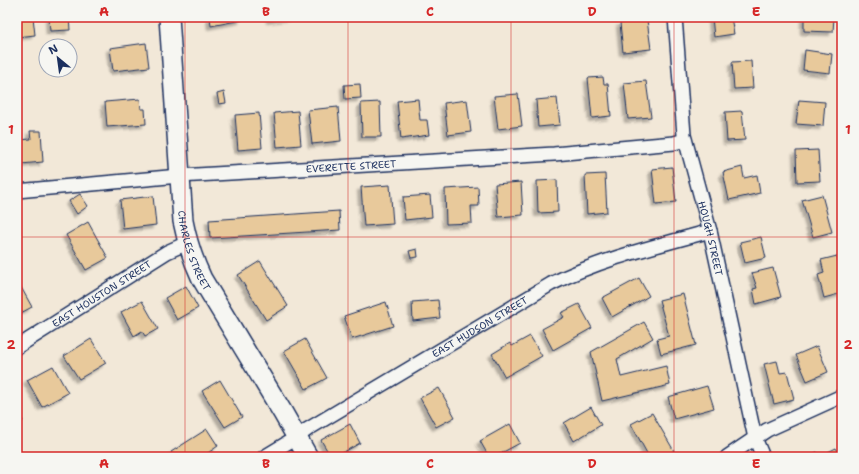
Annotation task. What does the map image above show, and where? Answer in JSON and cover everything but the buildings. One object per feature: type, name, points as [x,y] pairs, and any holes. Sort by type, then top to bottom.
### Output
[{"type":"street","name":"CHARLES STREET","points":[[169,17],[183,221],[187,243],[202,279],[308,457]]},
{"type":"street","name":"HOUGH STREET","points":[[675,17],[685,140],[710,231],[755,438],[763,457]]},
{"type":"street","name":"EVERETTE STREET","points":[[17,191],[180,176],[554,154],[674,143],[685,140]]},
{"type":"street","name":"EAST HUDSON STREET","points":[[264,457],[308,429],[551,284],[574,272],[616,257],[710,231]]},
{"type":"street","name":"EAST HOUSTON STREET","points":[[17,347],[167,252],[187,243]]},
{"type":"street","points":[[727,457],[767,430],[842,396]]}]
